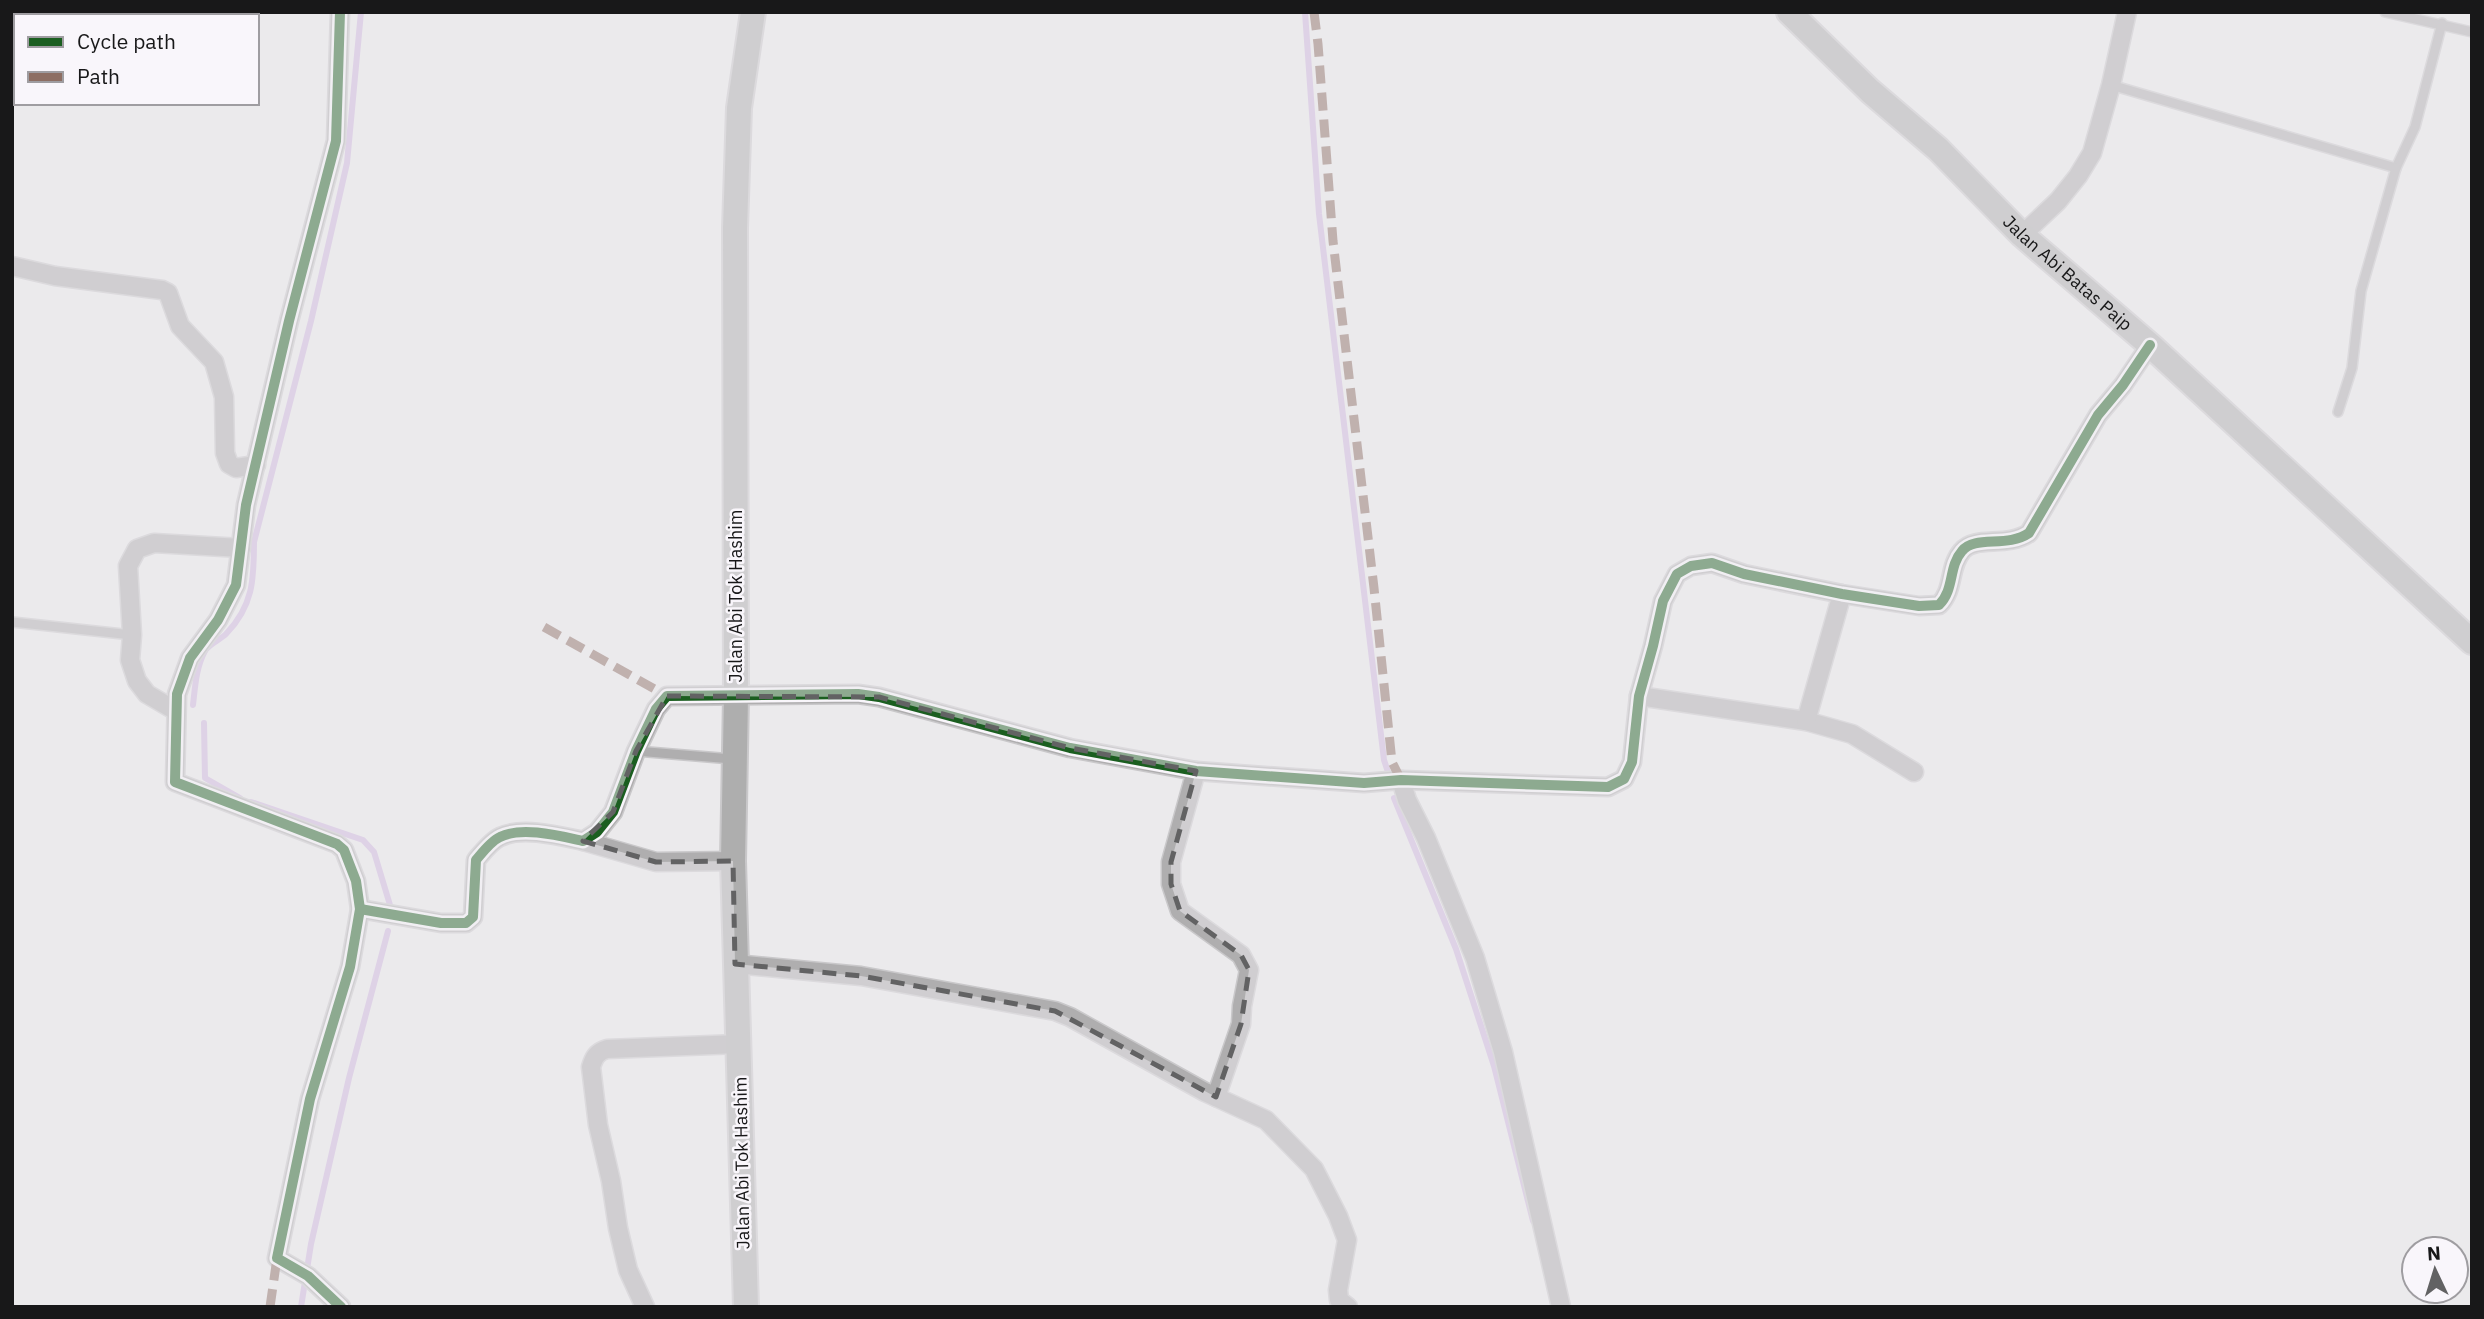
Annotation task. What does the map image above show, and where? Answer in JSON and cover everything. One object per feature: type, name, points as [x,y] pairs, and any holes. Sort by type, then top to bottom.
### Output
[{"type":"main road","name":"Jalan Abi Tok Hashim","points":[[746,1307],[733,861],[736,696],[735,228],[739,108],[753,12]]},
{"type":"main road","name":"Jalan Abi Batas Paip","points":[[1789,12],[1870,91],[1938,149],[2022,235],[2150,345],[2472,642]]},
{"type":"street","points":[[340,12],[336,141],[289,321],[246,505],[236,585],[218,620],[190,658],[177,694],[175,782],[337,844],[344,850],[356,881],[360,909],[350,967],[310,1098],[277,1258],[308,1276],[341,1307]]},
{"type":"street","points":[[2022,235],[2058,201],[2092,153],[2127,12]]},
{"type":"street","points":[[12,266],[55,276],[168,293],[180,326],[214,362],[224,397],[225,453],[229,464],[236,468],[256,465]]},
{"type":"street","points":[[583,841],[597,832],[613,812],[636,751],[656,709],[667,696],[858,694],[879,697],[1070,748],[1196,771],[1364,783],[1401,780],[1608,787],[1625,779],[1632,762],[1639,696],[1663,601],[1677,574],[1691,566],[1713,563],[1744,573],[1842,594],[1919,606],[1939,605],[1947,597],[1952,572],[1963,549],[1987,542],[2006,543],[2019,540],[2029,533],[2098,415],[2123,385],[2150,345]]},
{"type":"street","points":[[176,712],[147,694],[137,681],[130,660],[132,635],[128,566],[137,550],[154,543],[241,548]]},
{"type":"street","points":[[1806,721],[1842,594]]},
{"type":"street","points":[[1639,696],[1806,721],[1852,734],[1914,772]]},
{"type":"street","points":[[1196,771],[1171,862],[1171,884],[1180,911],[1241,954],[1249,970],[1241,1024],[1216,1097]]},
{"type":"street","points":[[1401,780],[1407,800],[1426,838],[1475,958],[1503,1052],[1561,1307]]},
{"type":"street","points":[[360,909],[441,923],[466,922],[473,917],[476,860],[500,837],[523,833],[554,834],[656,862],[733,861]]},
{"type":"street","points":[[735,964],[862,976],[1055,1012],[1070,1017],[1216,1097],[1266,1119],[1314,1169],[1348,1240],[1338,1290],[1339,1300],[1348,1307]]},
{"type":"street","points":[[645,1307],[628,1270],[618,1228],[598,1125],[591,1067],[593,1059],[598,1052],[607,1049],[739,1044]]},
{"type":"lane","points":[[2385,12],[2472,32]]},
{"type":"lane","points":[[2338,412],[2352,368],[2361,292],[2396,168],[2415,127],[2442,23]]},
{"type":"lane","points":[[2111,85],[2396,168]]},
{"type":"lane","points":[[12,622],[132,635]]},
{"type":"lane","points":[[636,751],[734,759]]},
{"type":"highlighted area","points":[[667,696],[879,697],[1070,748],[1196,771],[1171,862],[1171,884],[1180,911],[1241,955],[1249,970],[1241,1024],[1216,1097],[1055,1011],[861,976],[735,964],[733,861],[656,862],[583,841],[613,812],[636,751]]},
{"type":"waterway","points":[[193,705],[198,671],[205,651],[235,624],[250,592],[254,542],[311,321],[347,163],[361,12]]},
{"type":"waterway","points":[[1305,12],[1319,214],[1384,760],[1389,775]]},
{"type":"waterway","points":[[204,723],[205,778],[240,798]]},
{"type":"waterway","points":[[1394,798],[1456,949],[1494,1066],[1533,1221]]},
{"type":"waterway","points":[[251,802],[363,840],[374,852],[390,905]]},
{"type":"waterway","points":[[301,1307],[311,1244],[349,1078],[388,931]]},
{"type":"marked path","points":[[1314,12],[1333,241],[1392,762],[1401,780]]},
{"type":"marked path","points":[[544,627],[667,696]]},
{"type":"marked path","points":[[270,1307],[277,1258]]},
{"type":"cycle path","points":[[340,12],[336,141],[289,321],[246,505],[236,585],[218,620],[190,658],[177,694],[175,782],[337,844],[344,850],[356,881],[360,909],[350,967],[310,1099],[277,1258],[308,1276],[341,1307]]},
{"type":"cycle path","points":[[360,909],[441,923],[466,923],[473,917],[476,860],[497,839],[509,834],[530,832],[583,841],[597,832],[613,812],[636,751],[656,709],[667,696],[858,694],[879,697],[1070,748],[1196,771],[1364,783],[1401,780],[1608,787],[1624,779],[1632,762],[1639,696],[1663,601],[1677,574],[1691,566],[1712,563],[1744,574],[1842,594],[1919,606],[1939,605],[1947,592],[1958,557],[1968,546],[2011,540],[2029,533],[2098,415],[2123,385],[2150,345]]}]
